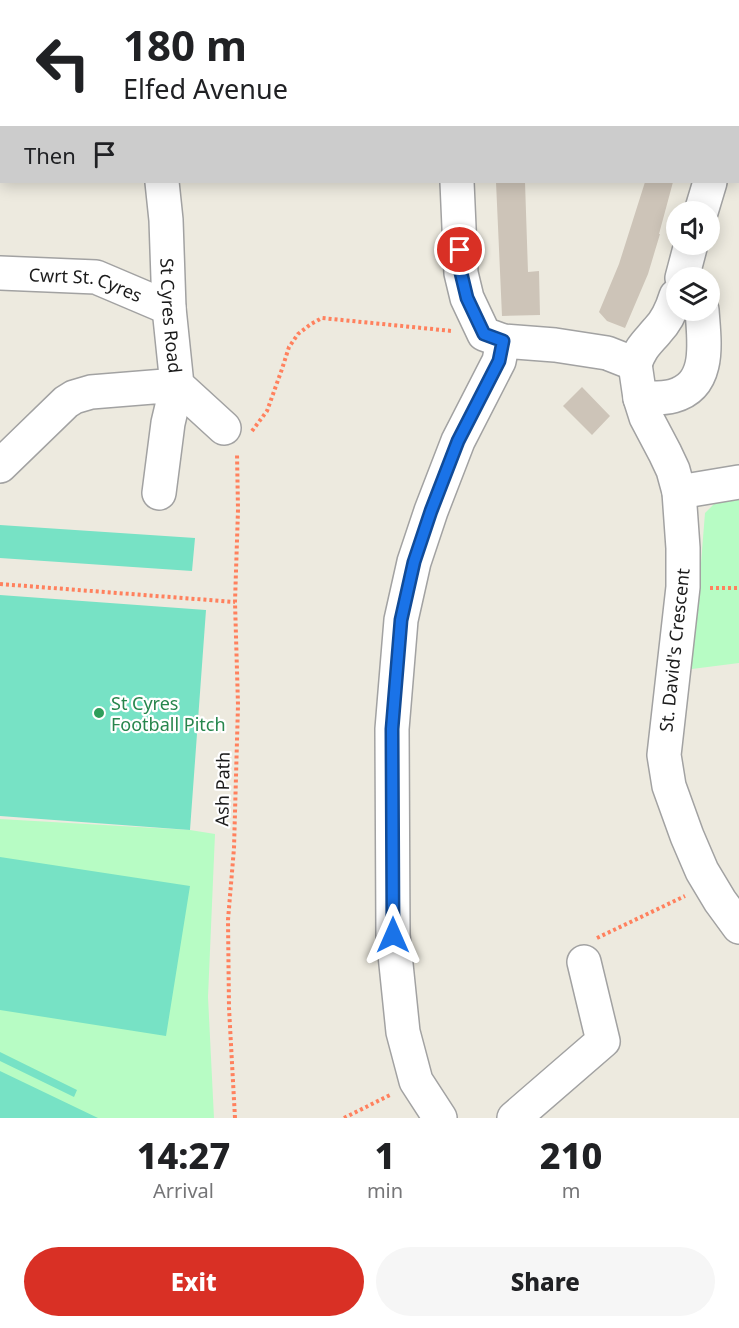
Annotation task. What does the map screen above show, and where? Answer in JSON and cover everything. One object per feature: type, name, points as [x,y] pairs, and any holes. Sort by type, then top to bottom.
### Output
[{"type":"street","name":"St Cyres Road","points":[[162,183],[166,220],[169,308],[177,385],[236,432]]},
{"type":"street","points":[[440,1118],[416,1081],[403,1032],[393,935],[392,729],[401,620],[414,562],[458,441],[499,361],[493,338],[467,298],[461,273],[457,183]]},
{"type":"street","points":[[704,201],[710,183]]},
{"type":"street","name":"Cwrt St. Cyres","points":[[0,273],[96,277],[169,308]]},
{"type":"street","points":[[493,338],[607,352],[635,364],[647,340],[658,331],[666,319]]},
{"type":"street","points":[[640,398],[673,396],[694,383],[703,363],[705,349],[703,321]]},
{"type":"street","name":"St. David's Crescent","points":[[635,364],[640,398],[646,417],[673,470],[679,492],[683,587],[664,754],[669,786],[702,871],[739,927]]},
{"type":"street","points":[[0,466],[74,397],[91,393],[177,385],[168,423],[159,494]]},
{"type":"street","points":[[679,492],[739,482]]},
{"type":"street","points":[[514,1118],[603,1041],[584,963]]},
{"type":"path","points":[[236,432],[267,411],[289,347],[298,334],[322,318],[493,338]]},
{"type":"path","name":"Ash Path","points":[[235,1118],[229,1008],[228,920],[234,848],[237,741],[236,432]]},
{"type":"path","points":[[0,584],[236,602]]},
{"type":"path","points":[[584,963],[582,945],[710,885]]},
{"type":"path","points":[[344,1118],[416,1081]]},
{"type":"green space","points":[[739,497],[739,663],[684,670],[699,588],[705,513],[718,500]]},
{"type":"green space","points":[[0,525],[195,538],[192,571],[0,558]]},
{"type":"green space","name":"St Cyres Football Pitch","points":[[0,595],[206,610],[190,830],[0,816]]},
{"type":"green space","points":[[0,819],[190,830],[215,834],[208,997],[214,1118],[0,1118]]},
{"type":"green space","points":[[0,857],[190,886],[166,1036],[0,1010]]},
{"type":"green space","points":[[0,1052],[77,1090],[74,1097],[0,1061]]},
{"type":"green space","points":[[0,1071],[98,1118],[0,1118]]},
{"type":"building","points":[[496,183],[525,183],[528,272],[539,271],[540,315],[502,316]]},
{"type":"building","points":[[645,183],[673,183],[648,274],[625,328],[607,321],[599,312],[619,264]]},
{"type":"building","points":[[582,387],[610,416],[592,435],[563,406]]},
{"type":"place","name":"St Cyres Football Pitch","points":[[99,713]]},
{"type":"route","points":[[393,935],[392,729],[401,620],[414,562],[431,511],[458,441],[499,361],[503,341],[484,334],[467,298],[461,273],[460,250]]}]
